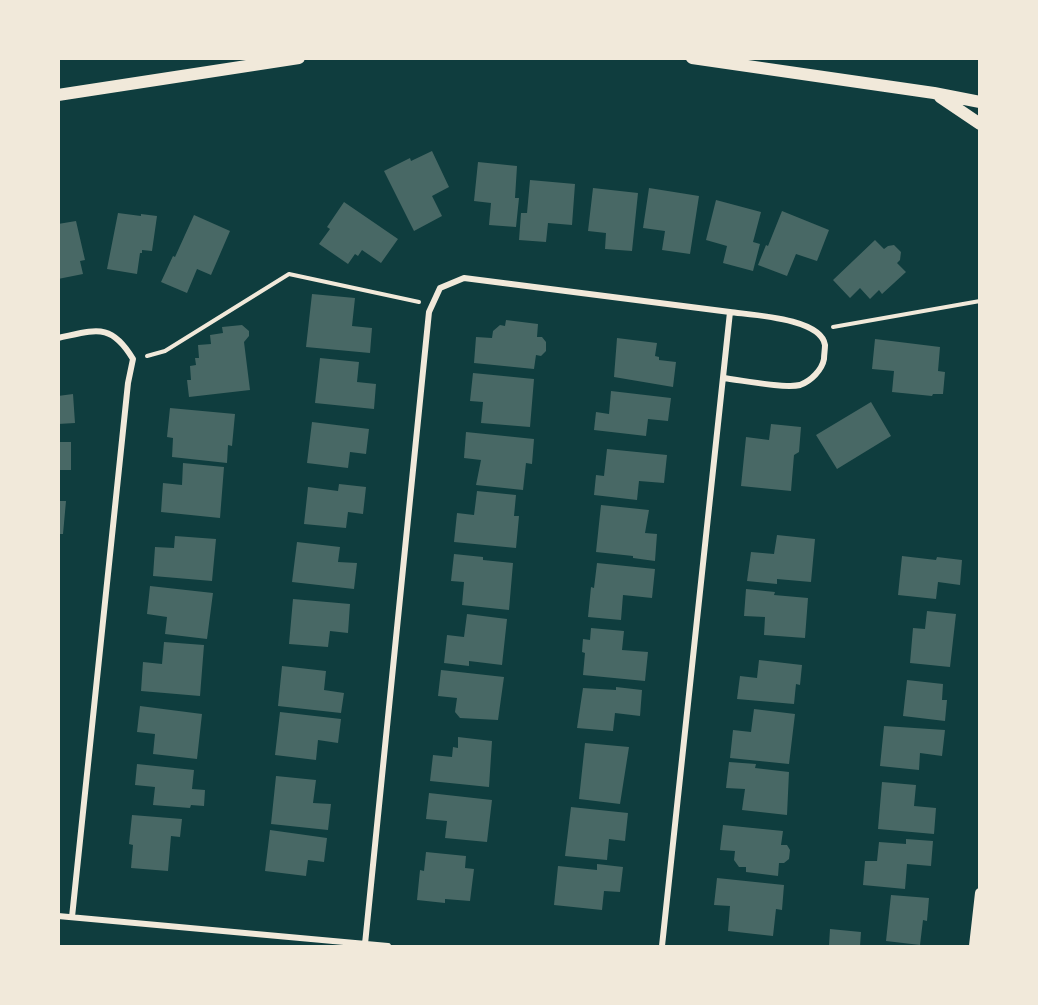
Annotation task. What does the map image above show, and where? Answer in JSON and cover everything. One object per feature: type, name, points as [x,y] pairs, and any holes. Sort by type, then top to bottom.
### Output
[{"type":"main road","points":[[58,95],[299,58]]},
{"type":"main road","points":[[692,58],[934,93],[980,102]]},
{"type":"main road","points":[[934,93],[980,124]]},
{"type":"street","points":[[365,944],[429,312],[440,288],[464,278],[782,319],[808,326],[820,335],[825,344],[823,362],[814,378],[800,385],[769,384],[723,378]]},
{"type":"street","points":[[662,946],[730,312]]},
{"type":"street","points":[[58,338],[95,330],[105,331],[113,334],[124,345],[133,359],[128,383],[72,917]]},
{"type":"street","points":[[974,946],[980,893]]},
{"type":"street","points":[[58,916],[388,946]]},
{"type":"path","points":[[165,351],[290,274],[432,305]]},
{"type":"path","points":[[838,327],[980,301]]},
{"type":"building","points":[[432,151],[449,187],[432,196],[442,216],[414,231],[384,171],[410,158],[411,161]]},
{"type":"building","points":[[478,162],[517,166],[515,198],[519,198],[516,227],[489,225],[491,203],[474,201]]},
{"type":"building","points":[[530,180],[575,184],[572,225],[548,223],[546,242],[519,240],[521,213],[527,213]]},
{"type":"building","points":[[593,188],[638,193],[632,251],[605,249],[606,233],[588,231]]},
{"type":"building","points":[[649,188],[699,196],[690,254],[662,250],[665,231],[643,228]]},
{"type":"building","points":[[716,200],[761,212],[753,242],[760,244],[753,271],[723,263],[727,246],[706,240]]},
{"type":"building","points":[[344,202],[398,239],[381,263],[362,250],[358,256],[355,254],[348,264],[319,244],[330,229],[327,227]]},
{"type":"building","points":[[782,211],[829,230],[817,261],[796,254],[787,276],[758,265]]},
{"type":"building","points":[[118,213],[157,216],[152,251],[142,250],[140,253],[137,274],[107,269]]},
{"type":"building","points":[[194,215],[230,231],[211,275],[197,269],[187,293],[161,282]]},
{"type":"building","points":[[76,221],[85,260],[80,261],[83,274],[58,279],[58,224]]},
{"type":"building","points":[[875,240],[884,249],[894,245],[901,252],[897,263],[906,272],[882,294],[879,290],[870,299],[860,288],[850,298],[833,280]]},
{"type":"building","points":[[312,294],[355,298],[352,326],[372,328],[370,353],[306,347]]},
{"type":"building","points":[[506,320],[538,324],[537,337],[542,337],[546,342],[546,351],[541,356],[536,355],[534,369],[474,363],[476,337],[492,338],[493,331],[500,325],[505,326]]},
{"type":"building","points":[[242,325],[249,331],[249,336],[244,342],[250,390],[189,397],[187,380],[191,380],[190,366],[196,365],[195,358],[199,358],[198,345],[211,344],[210,335],[223,333],[222,327]]},
{"type":"building","points":[[617,338],[657,343],[655,356],[659,357],[659,360],[676,362],[673,387],[614,377]]},
{"type":"building","points":[[875,339],[940,347],[938,371],[945,372],[943,394],[932,396],[892,392],[894,371],[872,369]]},
{"type":"building","points":[[320,358],[359,362],[357,382],[376,384],[374,409],[315,403]]},
{"type":"building","points":[[473,373],[534,379],[530,427],[481,423],[483,402],[470,401]]},
{"type":"building","points":[[611,391],[671,398],[668,421],[648,419],[646,436],[594,430],[596,412],[609,414]]},
{"type":"building","points":[[73,394],[75,423],[58,424],[58,396]]},
{"type":"building","points":[[871,402],[891,436],[837,469],[816,435]]},
{"type":"building","points":[[170,408],[235,414],[232,446],[228,445],[227,463],[172,457],[173,438],[167,437]]},
{"type":"building","points":[[312,422],[369,429],[366,454],[350,452],[348,468],[307,463]]},
{"type":"building","points":[[771,424],[801,427],[799,452],[794,455],[791,491],[741,486],[746,437],[769,440]]},
{"type":"building","points":[[466,432],[534,439],[532,464],[526,463],[523,490],[476,485],[481,460],[464,458]]},
{"type":"building","points":[[58,442],[71,442],[71,470],[58,470]]},
{"type":"building","points":[[607,449],[667,455],[664,483],[639,481],[637,500],[594,495],[596,475],[604,476]]},
{"type":"building","points":[[183,463],[224,467],[220,518],[161,512],[163,483],[182,485]]},
{"type":"building","points":[[339,484],[366,487],[363,514],[348,512],[346,528],[304,524],[308,487],[338,491]]},
{"type":"building","points":[[477,491],[516,495],[514,516],[519,516],[516,548],[454,542],[457,513],[474,515]]},
{"type":"building","points":[[58,501],[66,501],[63,534],[58,534]]},
{"type":"building","points":[[601,505],[649,510],[645,533],[657,534],[655,561],[596,552]]},
{"type":"building","points":[[777,535],[815,539],[811,582],[777,579],[777,584],[747,581],[751,552],[774,554]]},
{"type":"building","points":[[175,536],[216,539],[212,581],[153,576],[155,547],[174,548]]},
{"type":"building","points":[[297,542],[340,547],[338,562],[357,563],[354,589],[292,582]]},
{"type":"building","points":[[454,554],[513,563],[509,610],[462,605],[464,582],[451,581]]},
{"type":"building","points":[[902,556],[962,560],[960,585],[938,582],[936,599],[898,595]]},
{"type":"building","points":[[597,563],[655,569],[652,598],[623,595],[621,620],[588,617],[591,587],[594,588]]},
{"type":"building","points":[[150,586],[213,593],[207,639],[165,634],[167,617],[147,614]]},
{"type":"building","points":[[746,589],[775,592],[774,595],[808,598],[805,638],[764,635],[765,617],[744,616]]},
{"type":"building","points":[[293,599],[350,604],[348,633],[330,631],[328,647],[289,644]]},
{"type":"building","points":[[927,611],[956,614],[950,667],[910,663],[913,628],[925,629]]},
{"type":"building","points":[[467,614],[507,619],[502,665],[469,661],[469,666],[444,663],[447,635],[464,637]]},
{"type":"building","points":[[591,628],[624,631],[622,650],[648,652],[645,681],[583,675],[585,653],[582,652],[583,639],[590,640]]},
{"type":"building","points":[[164,642],[204,645],[200,696],[141,691],[143,662],[162,664]]},
{"type":"building","points":[[759,660],[802,665],[800,685],[796,684],[794,704],[737,699],[740,676],[757,678]]},
{"type":"building","points":[[282,666],[326,671],[324,690],[344,693],[341,713],[278,706]]},
{"type":"building","points":[[441,670],[504,677],[498,720],[460,718],[455,712],[457,698],[438,696]]},
{"type":"building","points":[[907,680],[943,684],[942,700],[947,700],[945,721],[903,716]]},
{"type":"building","points":[[616,687],[642,690],[640,716],[615,713],[613,731],[577,728],[583,688],[616,690]]},
{"type":"building","points":[[140,706],[202,714],[197,759],[153,754],[155,734],[137,732]]},
{"type":"building","points":[[754,709],[795,714],[789,764],[730,758],[733,730],[751,732]]},
{"type":"building","points":[[280,712],[341,719],[338,743],[318,740],[316,760],[275,755]]},
{"type":"building","points":[[884,726],[945,730],[942,756],[920,753],[919,770],[880,766]]},
{"type":"building","points":[[458,737],[492,741],[489,787],[430,781],[433,755],[452,757],[453,747],[458,748]]},
{"type":"building","points":[[585,743],[629,747],[620,804],[579,799]]},
{"type":"building","points":[[729,762],[756,764],[755,768],[789,772],[787,815],[742,810],[745,789],[726,788]]},
{"type":"building","points":[[137,764],[194,770],[192,789],[205,790],[204,806],[191,805],[190,808],[153,805],[155,787],[135,785]]},
{"type":"building","points":[[276,776],[316,780],[313,803],[331,804],[328,830],[271,824]]},
{"type":"building","points":[[882,782],[916,785],[914,806],[936,808],[934,834],[878,829]]},
{"type":"building","points":[[429,793],[492,800],[487,842],[445,838],[447,821],[426,819]]},
{"type":"building","points":[[571,807],[628,813],[625,841],[609,839],[607,860],[565,856]]},
{"type":"building","points":[[132,815],[182,819],[180,837],[171,836],[168,871],[131,868],[133,845],[129,844]]},
{"type":"building","points":[[723,825],[783,831],[781,845],[787,845],[790,850],[789,859],[784,863],[779,863],[778,876],[746,872],[746,867],[739,867],[734,860],[735,851],[720,850]]},
{"type":"building","points":[[270,830],[327,838],[324,862],[308,860],[306,876],[265,871]]},
{"type":"building","points":[[906,839],[933,841],[931,866],[907,864],[905,889],[863,885],[865,861],[877,861],[879,842],[906,844]]},
{"type":"building","points":[[426,852],[466,856],[465,868],[474,869],[470,901],[445,899],[445,903],[417,900],[420,870],[424,871]]},
{"type":"building","points":[[597,864],[623,867],[620,892],[604,891],[602,910],[554,905],[558,866],[597,870]]},
{"type":"building","points":[[717,878],[784,885],[782,910],[776,909],[773,936],[728,931],[730,906],[714,905]]},
{"type":"building","points":[[891,895],[929,898],[927,921],[923,920],[920,945],[886,941]]},
{"type":"building","points":[[830,929],[861,932],[860,946],[829,946]]}]
